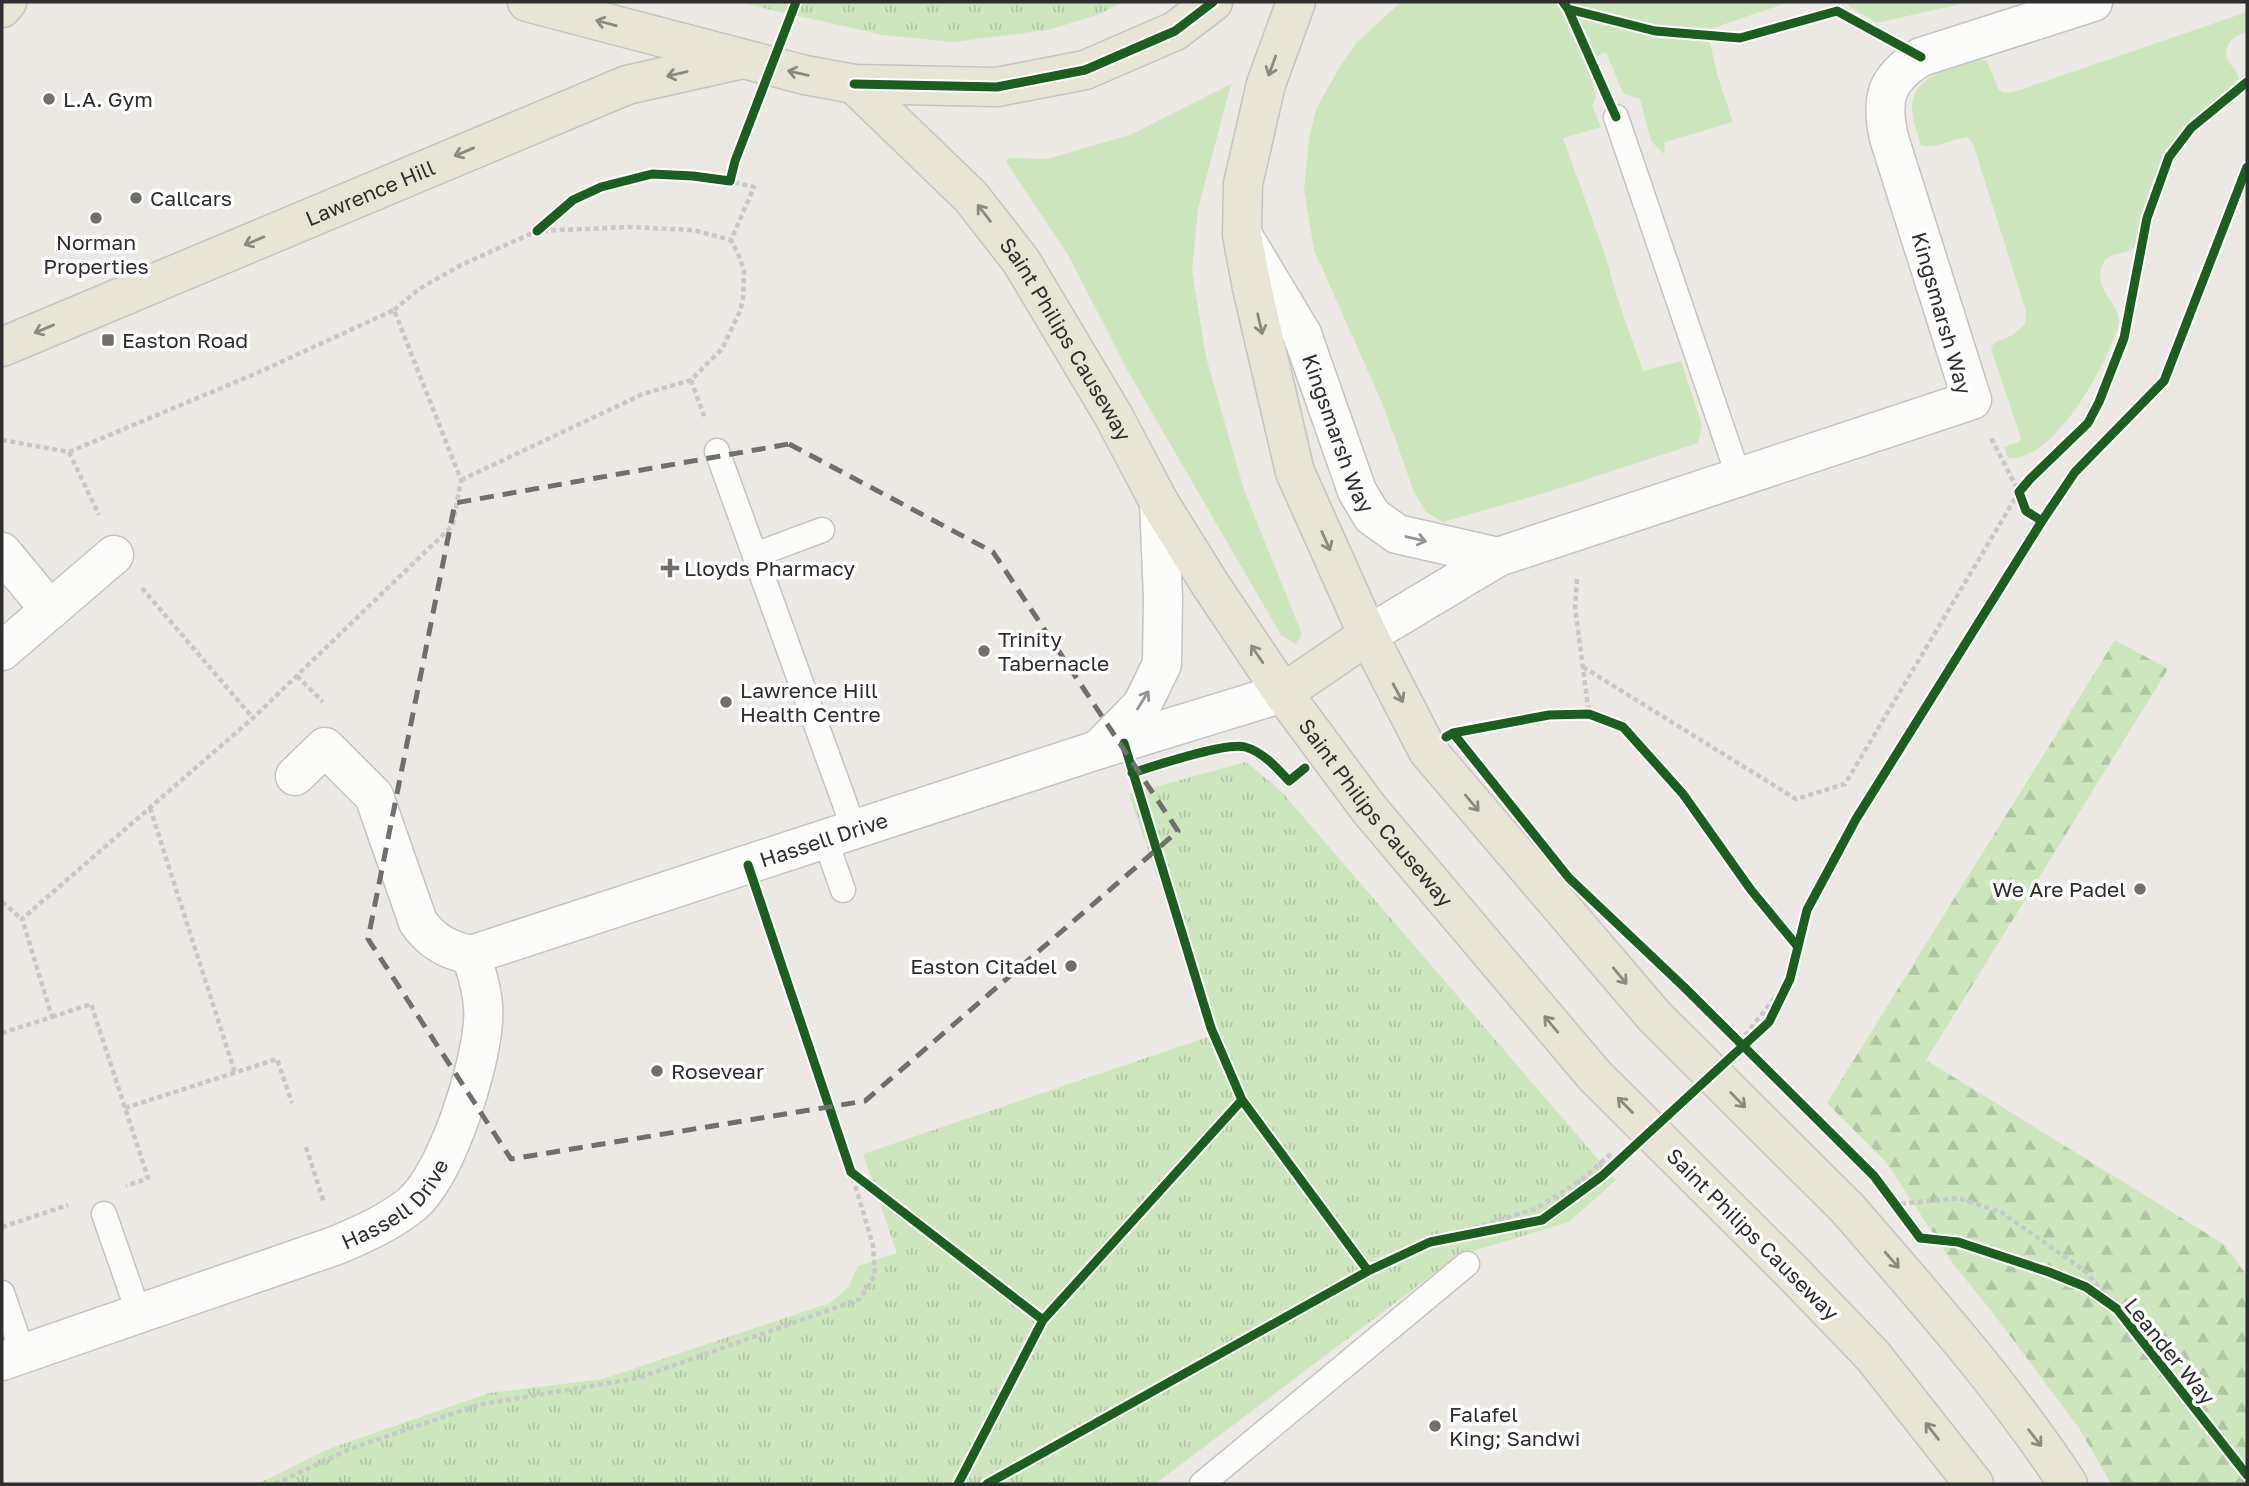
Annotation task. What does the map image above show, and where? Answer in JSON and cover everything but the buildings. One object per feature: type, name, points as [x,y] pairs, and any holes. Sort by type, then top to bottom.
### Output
[{"type":"main road","points":[[2,8],[6,2]]},
{"type":"main road","points":[[527,2],[805,75],[854,84],[997,87],[1085,70],[1175,31],[1213,2]]},
{"type":"main road","points":[[1296,2],[1266,84],[1243,184],[1242,234],[1295,472],[1368,635],[1428,751],[1654,1017],[1847,1209],[1944,1320],[2051,1458],[2068,1484]]},
{"type":"main road","name":"Lawrence Hill","points":[[2,347],[627,85],[743,59]]},
{"type":"main road","name":"Saint Philips Causeway","points":[[854,84],[971,197],[1021,261],[1113,415],[1159,502],[1210,584],[1283,693],[1369,809],[1595,1076],[1873,1356],[1974,1484]]},
{"type":"main road","points":[[1283,693],[1368,635]]},
{"type":"street","name":"Kingsmarsh Way","points":[[1368,635],[1498,557],[1972,400],[1889,138],[1886,115],[1888,89],[1898,73],[1921,57],[2094,2]]},
{"type":"street","name":"Kingsmarsh Way","points":[[1242,234],[1302,334],[1357,491],[1372,516],[1396,534],[1498,557]]},
{"type":"street","name":"Hassell Drive","points":[[1097,750],[1142,705],[1162,664],[1163,598],[1159,502]]},
{"type":"street","points":[[2,552],[50,610]]},
{"type":"street","points":[[2,651],[114,555]]},
{"type":"street","name":"Hassell Drive","points":[[12,1358],[337,1245],[368,1232],[413,1203],[428,1186],[448,1150],[479,1058],[482,989],[471,955],[1097,750],[1283,693]]},
{"type":"street","points":[[295,776],[325,747],[374,796],[418,922],[435,941],[452,951],[471,955]]},
{"type":"lane","points":[[1616,117],[1739,478]]},
{"type":"lane","points":[[717,451],[755,555],[840,834],[843,890]]},
{"type":"lane","points":[[755,555],[822,530]]},
{"type":"lane","points":[[104,1214],[139,1314]]},
{"type":"lane","points":[[1202,1484],[1467,1264]]},
{"type":"lane","name":"Hassell Drive","points":[[2,1293],[12,1358]]},
{"type":"path","points":[[1583,667],[1796,799],[1845,784],[2019,492],[2029,479],[2088,423],[2124,338],[2147,218],[2169,157],[2191,128],[2247,82]]},
{"type":"path","points":[[717,179],[731,176],[754,187],[731,240]]},
{"type":"path","points":[[2,440],[69,452],[257,373],[394,310],[419,289],[537,231],[546,223]]},
{"type":"path","points":[[461,480],[643,394],[691,380],[722,349],[740,311],[744,271],[731,240],[693,230],[628,227],[537,231]]},
{"type":"path","points":[[22,919],[253,718],[453,525],[461,480],[394,310]]},
{"type":"path","points":[[1972,400],[2026,511],[2042,521]]},
{"type":"path","points":[[69,452],[93,501],[114,555],[253,718]]},
{"type":"path","points":[[2035,532],[2049,511]]},
{"type":"path","points":[[1581,530],[1574,607],[1589,713]]},
{"type":"path","points":[[1576,714],[1589,713],[1600,718]]},
{"type":"path","points":[[150,808],[235,1073]]},
{"type":"path","points":[[2,902],[22,919],[51,1017]]},
{"type":"path","points":[[1732,1034],[1740,1046],[1769,1022],[1793,968]]},
{"type":"path","points":[[2,1033],[91,1004],[148,1178],[123,1187]]},
{"type":"path","points":[[125,1108],[278,1059],[292,1103]]},
{"type":"path","points":[[306,1147],[337,1245]]},
{"type":"path","points":[[1572,1198],[1622,1158]]},
{"type":"path","points":[[275,1484],[350,1449],[478,1405],[638,1378],[860,1299],[875,1275],[873,1245],[847,1159]]},
{"type":"path","points":[[851,1172],[862,1180]]},
{"type":"path","points":[[1889,1195],[1905,1215]]},
{"type":"path","points":[[1896,1204],[1958,1198],[2001,1212],[2085,1271],[2117,1308]]},
{"type":"path","points":[[2,1227],[74,1203]]},
{"type":"path","points":[[1467,1234],[1529,1222]]},
{"type":"highlighted area","points":[[789,444],[993,552],[1178,831],[865,1101],[511,1159],[368,939],[455,503]]},
{"type":"green space","points":[[737,2],[1125,2],[1094,16],[1048,30],[953,42],[883,35]]},
{"type":"green space","points":[[1401,2],[1790,2],[1707,30],[1718,77],[1733,122],[1665,142],[1664,154],[1651,141],[1640,99],[1623,93],[1606,52],[1585,62],[1596,98],[1592,105],[1601,127],[1563,138],[1643,371],[1681,361],[1702,425],[1698,443],[1551,491],[1443,522],[1426,512],[1414,492],[1383,405],[1314,250],[1304,190],[1309,139],[1316,109],[1356,43]]},
{"type":"green space","points":[[1847,2],[1970,2],[1876,23]]},
{"type":"green space","points":[[2247,12],[2247,32],[2238,35],[2228,44],[2226,53],[2239,79],[2186,128],[2167,151],[2150,191],[2136,245],[2104,262],[2100,279],[2119,321],[2097,375],[2057,432],[2025,456],[2008,458],[2004,447],[2019,442],[2021,438],[1991,349],[1994,343],[2013,335],[2025,324],[2026,311],[1973,144],[1968,137],[1932,146],[1921,145],[1913,118],[1912,103],[1916,92],[1923,83],[1944,70],[1981,59],[1987,61],[1999,90],[2005,93],[2017,91]]},
{"type":"green space","points":[[1231,84],[1198,209],[1192,271],[1206,357],[1244,490],[1302,634],[1296,644],[1281,635],[1129,373],[1068,255],[1006,162],[1008,158],[1047,159],[1130,135]]},
{"type":"green space","points":[[2115,640],[2168,669],[1926,1060],[2225,1245],[2247,1276],[2247,1484],[2111,1484],[2079,1428],[1954,1265],[1886,1162],[1827,1103]]},
{"type":"green space","points":[[1246,762],[1281,791],[1616,1180],[1569,1222],[1457,1256],[1155,1484],[257,1484],[329,1449],[489,1393],[603,1379],[830,1303],[848,1288],[858,1266],[897,1253],[863,1154],[1211,1036],[1129,794]]},
{"type":"cycle path","points":[[537,231],[573,200],[601,187],[652,174],[730,181],[735,161],[796,2]]},
{"type":"cycle path","points":[[854,84],[997,87],[1085,70],[1175,31],[1213,2]]},
{"type":"cycle path","points":[[1563,2],[1568,9],[1655,31],[1740,38],[1837,11],[1921,57]]},
{"type":"cycle path","points":[[1568,9],[1616,117]]},
{"type":"cycle path","points":[[2042,521],[2026,511],[2019,492],[2088,423],[2099,402],[2124,338],[2147,218],[2169,157],[2191,128],[2247,82]]},
{"type":"cycle path","points":[[987,1484],[1368,1271],[1430,1242],[1542,1220],[1602,1176],[1769,1022],[1790,979],[1807,910],[1856,819],[2075,472],[2164,381],[2247,167]]},
{"type":"cycle path","points":[[1446,737],[1453,733],[1549,715],[1589,714],[1623,727],[1683,794],[1751,890],[1798,947]]},
{"type":"cycle path","name":"Leander Way","points":[[1453,733],[1569,878],[1684,987],[1874,1176],[1920,1238],[1958,1242],[2049,1272],[2086,1287],[2117,1309],[2247,1475]]},
{"type":"cycle path","points":[[1124,743],[1211,1028],[1242,1100],[1368,1271]]},
{"type":"cycle path","points":[[1132,773],[1236,746],[1258,753],[1289,781],[1305,768]]},
{"type":"cycle path","points":[[748,865],[851,1172],[1043,1320]]},
{"type":"cycle path","points":[[958,1484],[1043,1320],[1242,1100]]},
{"type":"place","name":"L.A. Gym","points":[[49,99]]},
{"type":"place","name":"Callcars","points":[[136,198]]},
{"type":"place","name":"Norman Properties","points":[[96,218]]},
{"type":"place","name":"Easton Road","points":[[108,340]]},
{"type":"place","name":"Lloyds Pharmacy","points":[[670,568]]},
{"type":"place","name":"Trinity Tabernacle","points":[[984,651]]},
{"type":"place","name":"Lawrence Hill Health Centre","points":[[726,702]]},
{"type":"place","name":"We Are Padel","points":[[2140,889]]},
{"type":"place","name":"Easton Citadel","points":[[1071,966]]},
{"type":"place","name":"Rosevear","points":[[657,1071]]},
{"type":"place","name":"Falafel King; Sandwi","points":[[1435,1426]]}]
